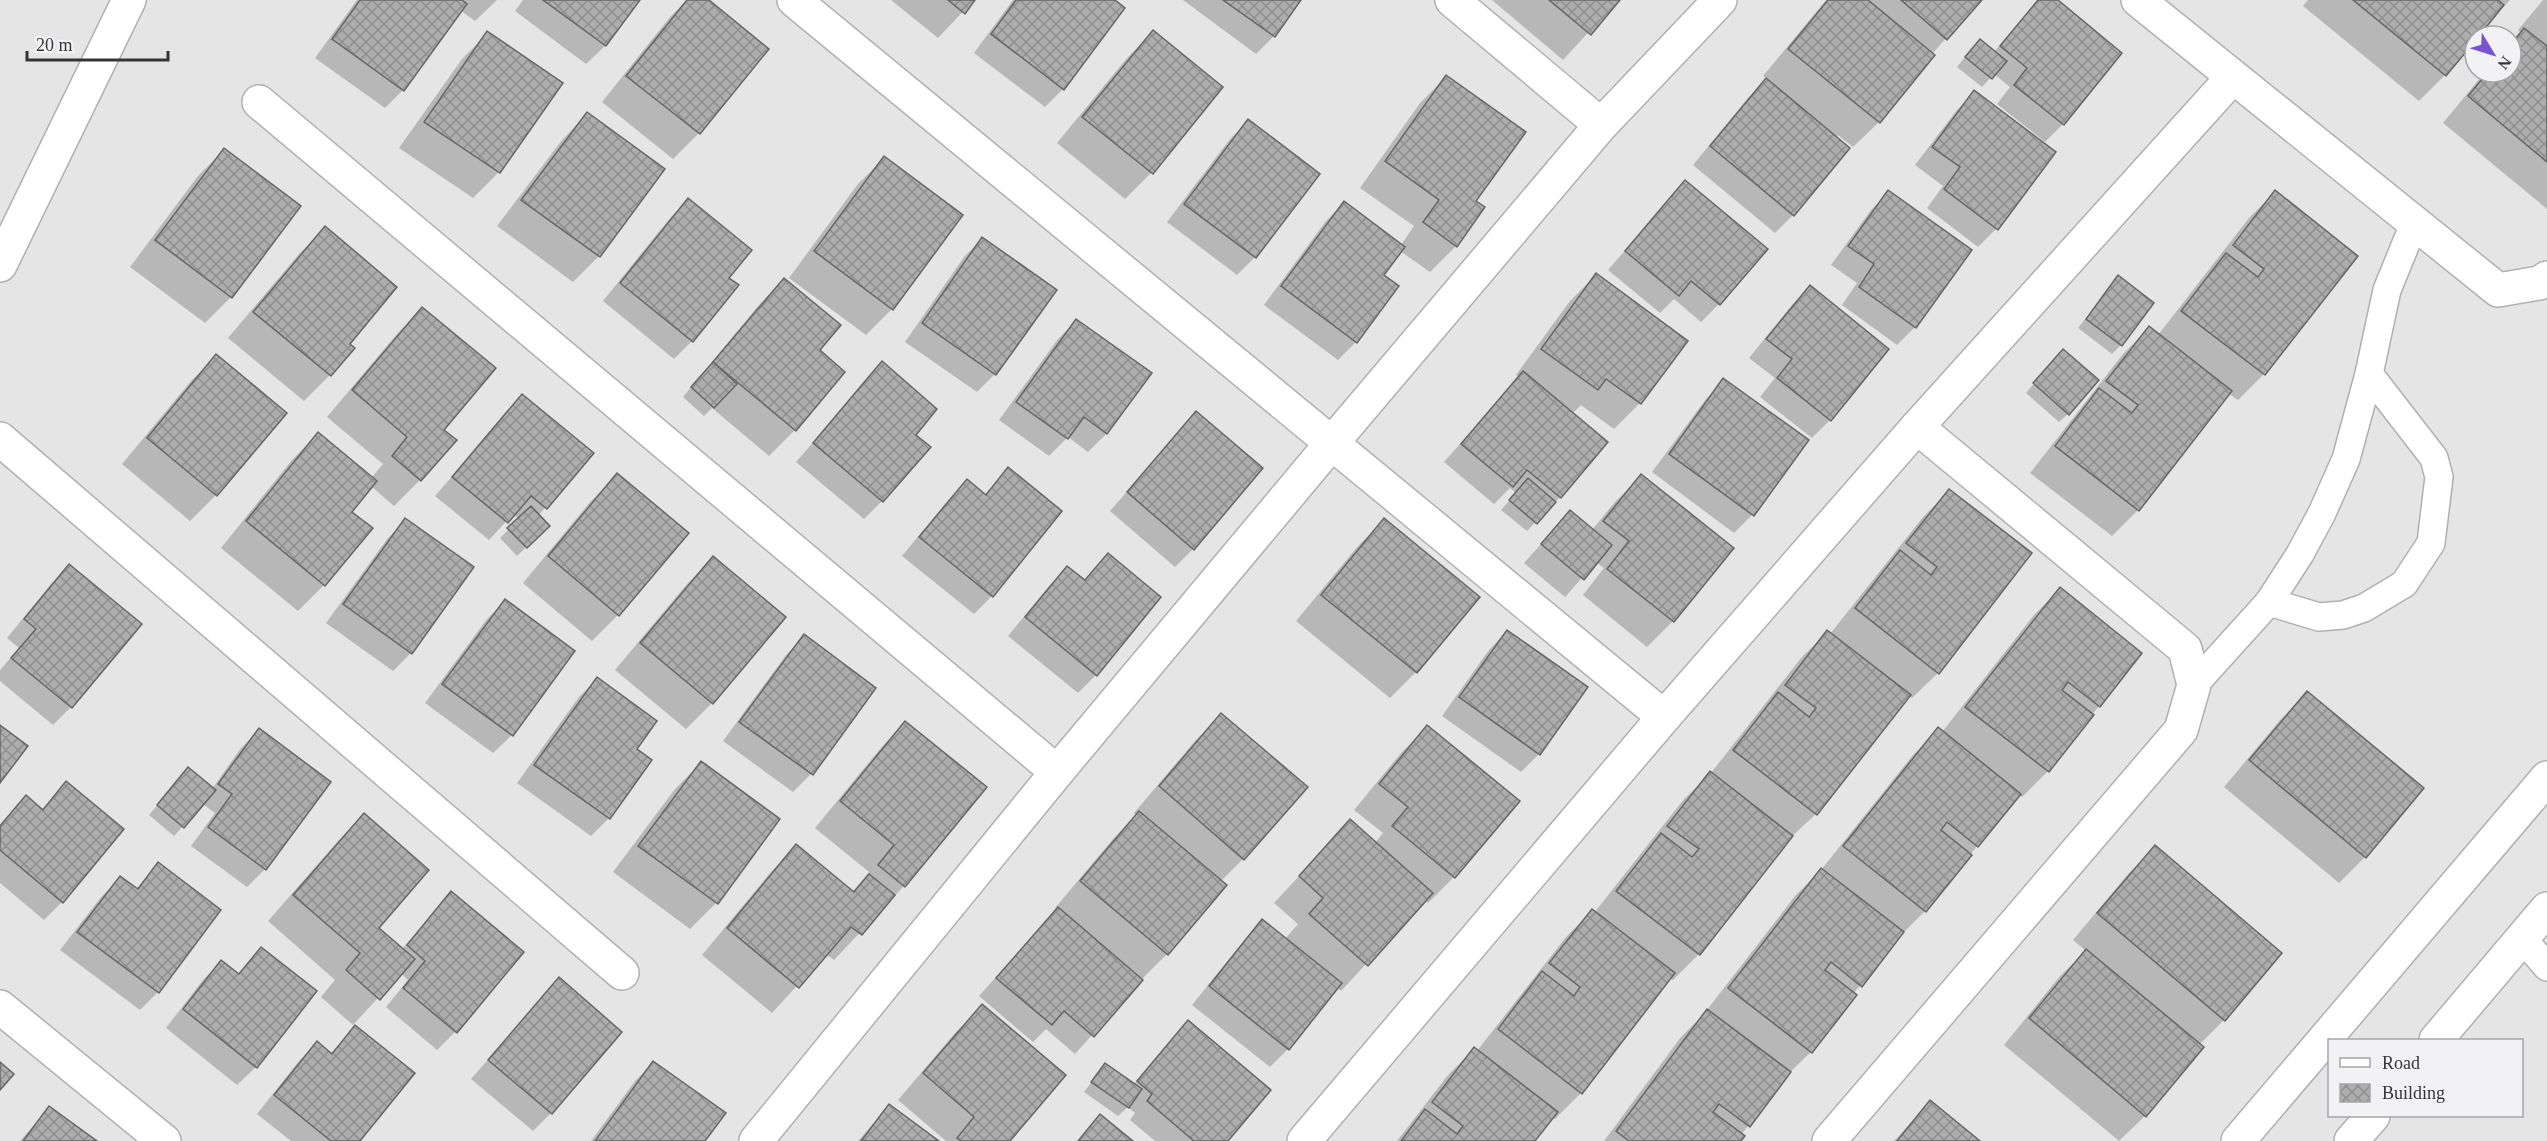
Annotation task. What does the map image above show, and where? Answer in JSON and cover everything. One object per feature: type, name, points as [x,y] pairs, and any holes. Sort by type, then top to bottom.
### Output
[{"type":"street","points":[[0,265],[129,0]]},
{"type":"street","points":[[794,0],[1664,717]]},
{"type":"street","points":[[1452,0],[1601,126]]},
{"type":"street","points":[[756,1141],[1057,772],[1331,444],[1601,126],[1720,0]]},
{"type":"street","points":[[2138,0],[2498,290],[2540,283],[2547,278]]},
{"type":"street","points":[[1304,1141],[1664,717],[1917,427],[2232,78]]},
{"type":"street","points":[[259,102],[1057,772]]},
{"type":"street","points":[[1829,1141],[2181,730],[2194,685],[2185,649],[1917,427]]},
{"type":"street","points":[[0,439],[622,973]]},
{"type":"street","points":[[2238,1141],[2547,778]]},
{"type":"street","points":[[2438,1039],[2547,909]]},
{"type":"street","points":[[0,1007],[164,1141]]},
{"type":"street","points":[[2351,1141],[2372,1117]]},
{"type":"lane","points":[[2194,685],[2269,603],[2300,554],[2346,459],[2369,374],[2386,290],[2414,224]]},
{"type":"lane","points":[[2269,603],[2319,617],[2343,615],[2364,608],[2404,584],[2431,543],[2439,477],[2434,458],[2369,374]]},
{"type":"lane","points":[[2522,938],[2547,967]]},
{"type":"building","points":[[360,0],[462,0],[467,4],[404,91],[332,39]]},
{"type":"building","points":[[543,0],[640,0],[606,46]]},
{"type":"building","points":[[687,0],[709,0],[769,49],[700,134],[626,76]]},
{"type":"building","points":[[948,0],[975,0],[965,14]]},
{"type":"building","points":[[1016,0],[1115,0],[1125,8],[1064,90],[991,34]]},
{"type":"building","points":[[1223,0],[1301,0],[1275,37]]},
{"type":"building","points":[[1549,0],[1620,0],[1591,35]]},
{"type":"building","points":[[1828,0],[1868,0],[1935,55],[1880,123],[1788,49]]},
{"type":"building","points":[[1901,0],[1982,0],[1947,40]]},
{"type":"building","points":[[2038,0],[2058,0],[2122,53],[2064,125],[2014,85],[2027,68],[2000,46]]},
{"type":"building","points":[[2353,0],[2498,0],[2504,5],[2489,24],[2463,24],[2463,55],[2446,76]]},
{"type":"building","points":[[2523,29],[2547,46],[2547,162],[2468,96],[2478,84],[2523,84]]},
{"type":"building","points":[[1153,30],[1223,87],[1153,174],[1082,117]]},
{"type":"building","points":[[487,31],[563,83],[500,173],[424,122]]},
{"type":"building","points":[[1980,39],[2007,61],[1992,79],[1965,57]]},
{"type":"building","points":[[1446,75],[1526,132],[1476,201],[1485,207],[1457,247],[1423,222],[1439,200],[1385,161]]},
{"type":"building","points":[[1766,78],[1850,148],[1794,216],[1710,146]]},
{"type":"building","points":[[1974,90],[2056,152],[1998,230],[1944,189],[1960,167],[1932,147]]},
{"type":"building","points":[[587,112],[665,169],[600,257],[521,200]]},
{"type":"building","points":[[1248,119],[1320,174],[1256,258],[1184,204]]},
{"type":"building","points":[[224,148],[301,206],[232,298],[155,240]]},
{"type":"building","points":[[884,156],[963,215],[893,310],[814,251]]},
{"type":"building","points":[[1685,180],[1768,249],[1720,305],[1691,281],[1679,296],[1625,251]]},
{"type":"building","points":[[1888,190],[1972,250],[1916,328],[1859,287],[1874,264],[1848,246]]},
{"type":"building","points":[[2275,190],[2358,256],[2265,375],[2181,311],[2226,253],[2258,277],[2264,269],[2233,245]]},
{"type":"building","points":[[688,198],[752,250],[729,278],[739,285],[693,342],[620,283]]},
{"type":"building","points":[[1344,201],[1405,247],[1384,275],[1399,286],[1357,343],[1281,286]]},
{"type":"building","points":[[325,226],[397,287],[350,344],[355,348],[331,376],[253,312]]},
{"type":"building","points":[[982,237],[1057,290],[996,375],[922,323]]},
{"type":"building","points":[[1596,273],[1688,341],[1641,404],[1606,379],[1598,390],[1541,349]]},
{"type":"building","points":[[2118,275],[2154,303],[2122,346],[2086,319]]},
{"type":"building","points":[[784,278],[841,325],[820,350],[845,372],[796,431],[713,362]]},
{"type":"building","points":[[1810,285],[1889,349],[1831,421],[1777,378],[1792,359],[1766,339]]},
{"type":"building","points":[[422,307],[496,368],[444,430],[457,440],[421,481],[392,456],[407,437],[352,390]]},
{"type":"building","points":[[1076,319],[1152,373],[1107,434],[1084,417],[1068,439],[1016,402]]},
{"type":"building","points":[[2149,326],[2232,391],[2139,511],[2055,446],[2099,388],[2132,413],[2138,405],[2106,381]]},
{"type":"building","points":[[2063,349],[2099,380],[2069,415],[2033,383]]},
{"type":"building","points":[[216,354],[287,413],[217,496],[147,438]]},
{"type":"building","points":[[882,361],[937,409],[916,435],[931,447],[883,502],[813,443]]},
{"type":"building","points":[[713,362],[737,384],[714,408],[691,387]]},
{"type":"building","points":[[1523,371],[1608,442],[1561,498],[1527,470],[1513,487],[1461,444]]},
{"type":"building","points":[[1723,378],[1809,440],[1754,516],[1669,454]]},
{"type":"building","points":[[522,394],[594,453],[547,509],[531,496],[508,523],[452,477]]},
{"type":"building","points":[[1196,411],[1263,468],[1194,550],[1127,492]]},
{"type":"building","points":[[318,432],[377,481],[352,512],[373,528],[325,586],[246,521]]},
{"type":"building","points":[[1008,467],[1062,511],[993,597],[919,537],[967,479],[986,495]]},
{"type":"building","points":[[617,473],[689,533],[619,616],[548,556]]},
{"type":"building","points":[[1641,474],[1734,548],[1674,622],[1607,569],[1629,541],[1603,521]]},
{"type":"building","points":[[1528,478],[1556,502],[1537,524],[1509,500]]},
{"type":"building","points":[[1949,489],[2032,553],[1939,674],[1855,608],[1900,550],[1931,575],[1937,567],[1906,543]]},
{"type":"building","points":[[531,506],[550,526],[527,548],[507,528]]},
{"type":"building","points":[[1570,510],[1612,545],[1584,580],[1541,544]]},
{"type":"building","points":[[405,518],[474,567],[412,654],[343,604]]},
{"type":"building","points":[[1384,518],[1480,597],[1417,673],[1321,595]]},
{"type":"building","points":[[1108,553],[1161,597],[1097,676],[1025,617],[1067,566],[1085,580]]},
{"type":"building","points":[[713,556],[786,617],[713,704],[640,643]]},
{"type":"building","points":[[69,564],[142,624],[72,708],[11,658],[36,629],[24,619]]},
{"type":"building","points":[[2060,587],[2142,653],[2100,707],[2068,682],[2062,690],[2094,715],[2049,772],[1965,707]]},
{"type":"building","points":[[505,599],[575,651],[513,736],[442,684]]},
{"type":"building","points":[[1507,630],[1588,687],[1540,755],[1459,697]]},
{"type":"building","points":[[1827,630],[1911,695],[1817,815],[1733,750],[1778,692],[1809,717],[1816,708],[1785,685]]},
{"type":"building","points":[[804,634],[876,688],[813,775],[739,722]]},
{"type":"building","points":[[597,677],[657,721],[637,749],[652,760],[610,819],[534,765]]},
{"type":"building","points":[[2307,691],[2424,788],[2366,858],[2249,760]]},
{"type":"building","points":[[1221,713],[1308,787],[1244,860],[1159,786]]},
{"type":"building","points":[[905,721],[987,787],[905,887],[878,865],[894,845],[840,801]]},
{"type":"building","points":[[0,725],[28,746],[0,783]]},
{"type":"building","points":[[1427,725],[1520,801],[1455,878],[1392,826],[1408,807],[1379,784]]},
{"type":"building","points":[[1938,727],[2021,794],[1978,847],[1947,822],[1941,830],[1972,855],[1926,912],[1843,846]]},
{"type":"building","points":[[259,728],[331,782],[266,870],[208,827],[232,794],[218,784]]},
{"type":"building","points":[[701,761],[780,819],[718,904],[638,846]]},
{"type":"building","points":[[188,767],[216,790],[184,828],[157,805]]},
{"type":"building","points":[[1710,771],[1793,836],[1700,955],[1616,891],[1661,833],[1692,857],[1699,849],[1667,826]]},
{"type":"building","points":[[66,781],[124,829],[63,903],[0,850],[0,826],[26,795],[43,810]]},
{"type":"building","points":[[1139,811],[1227,885],[1168,955],[1080,881]]},
{"type":"building","points":[[364,813],[429,870],[379,928],[415,959],[380,1000],[346,970],[360,953],[293,895]]},
{"type":"building","points":[[1350,819],[1433,893],[1368,966],[1309,914],[1323,898],[1299,876]]},
{"type":"building","points":[[796,844],[854,892],[869,874],[895,895],[862,935],[851,927],[799,988],[727,928]]},
{"type":"building","points":[[2155,845],[2282,953],[2225,1021],[2097,913]]},
{"type":"building","points":[[158,862],[221,910],[159,993],[77,932],[120,876],[138,889]]},
{"type":"building","points":[[1821,868],[1904,932],[1862,987],[1831,962],[1825,970],[1857,995],[1812,1053],[1728,988]]},
{"type":"building","points":[[451,891],[524,952],[457,1033],[403,988],[425,961],[407,945]]},
{"type":"building","points":[[1058,907],[1143,980],[1094,1037],[1064,1011],[1052,1025],[996,978]]},
{"type":"building","points":[[1592,909],[1675,973],[1582,1094],[1498,1029],[1542,971],[1574,996],[1580,987],[1549,963]]},
{"type":"building","points":[[1262,919],[1342,983],[1289,1050],[1209,986]]},
{"type":"building","points":[[261,947],[317,991],[257,1068],[183,1009],[221,960],[239,974]]},
{"type":"building","points":[[2086,949],[2204,1047],[2146,1117],[2029,1018]]},
{"type":"building","points":[[559,977],[622,1032],[552,1114],[488,1060]]},
{"type":"building","points":[[982,1004],[1066,1075],[1010,1141],[961,1141],[957,1138],[974,1117],[923,1073]]},
{"type":"building","points":[[1707,1009],[1791,1072],[1750,1127],[1719,1104],[1713,1112],[1745,1136],[1741,1141],[1629,1141],[1616,1131]]},
{"type":"building","points":[[1188,1020],[1271,1090],[1228,1141],[1194,1141],[1147,1101],[1152,1094],[1137,1081]]},
{"type":"building","points":[[355,1025],[415,1073],[360,1141],[331,1141],[274,1095],[317,1041],[332,1054]]},
{"type":"building","points":[[1474,1047],[1558,1112],[1535,1141],[1401,1141],[1425,1109],[1457,1134],[1463,1126],[1432,1102]]},
{"type":"building","points":[[653,1061],[726,1113],[705,1141],[595,1141]]},
{"type":"building","points":[[0,1062],[14,1074],[0,1090]]},
{"type":"building","points":[[1105,1063],[1142,1089],[1129,1108],[1091,1082]]},
{"type":"building","points":[[1930,1100],[1980,1141],[1897,1141]]},
{"type":"building","points":[[889,1104],[939,1141],[861,1141]]},
{"type":"building","points":[[49,1106],[97,1141],[23,1141]]},
{"type":"building","points":[[1100,1114],[1133,1141],[1078,1141]]}]
